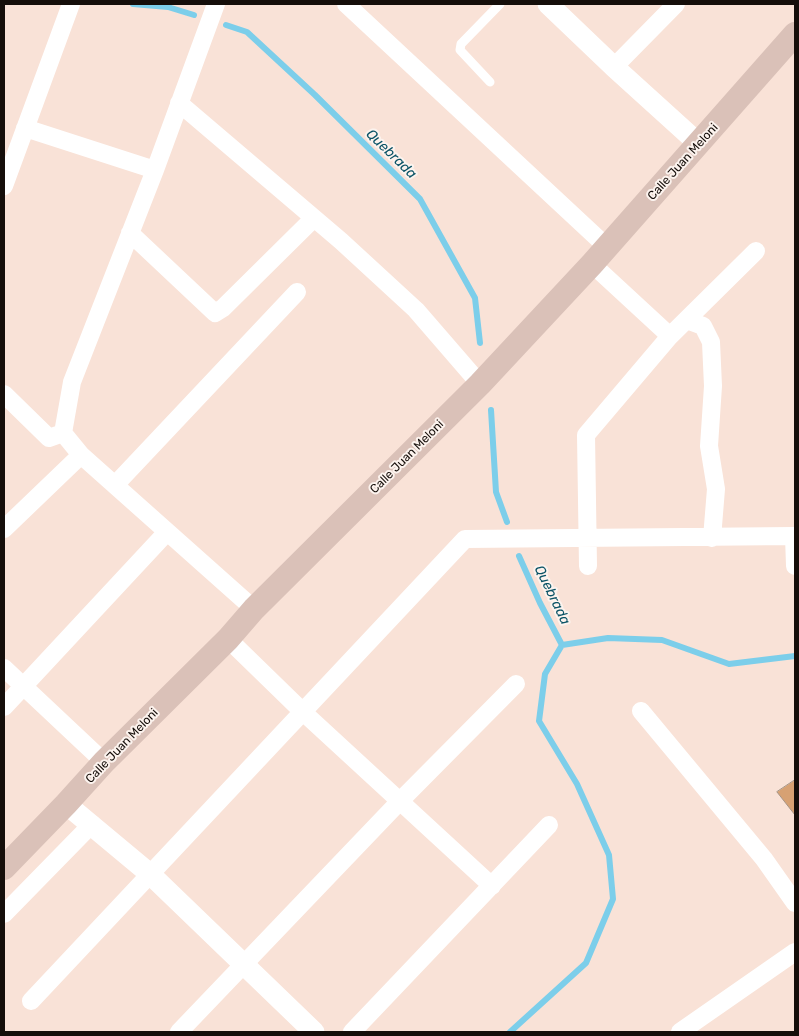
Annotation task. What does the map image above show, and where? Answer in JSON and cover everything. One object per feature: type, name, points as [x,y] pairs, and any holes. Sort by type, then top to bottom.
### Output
[{"type":"main road","name":"Calle Juan Meloni","points":[[4,868],[104,762],[228,639],[254,609],[480,384],[600,256],[795,34]]},
{"type":"street","points":[[4,186],[71,4]]},
{"type":"street","points":[[63,433],[72,382],[155,170],[216,4]]},
{"type":"street","points":[[346,4],[600,256],[670,336]]},
{"type":"street","points":[[548,4],[614,67],[700,144]]},
{"type":"street","points":[[614,67],[676,4]]},
{"type":"street","points":[[179,103],[314,218],[416,310],[480,384]]},
{"type":"street","points":[[25,128],[155,170]]},
{"type":"street","points":[[130,233],[215,313],[314,218]]},
{"type":"street","points":[[588,566],[586,435],[670,336],[756,251]]},
{"type":"street","points":[[115,485],[297,292]]},
{"type":"street","points":[[687,320],[704,326],[711,342],[713,386],[709,446],[716,489],[712,538]]},
{"type":"street","points":[[4,394],[49,438],[63,433]]},
{"type":"street","points":[[63,433],[82,455],[254,609]]},
{"type":"street","points":[[4,529],[82,455]]},
{"type":"street","points":[[4,707],[167,532]]},
{"type":"street","points":[[31,1001],[465,539],[794,536],[795,566]]},
{"type":"street","points":[[228,639],[303,712],[492,886]]},
{"type":"street","points":[[4,668],[104,762]]},
{"type":"street","points":[[179,1032],[400,801],[516,684]]},
{"type":"street","points":[[641,711],[764,859],[795,903]]},
{"type":"street","points":[[66,804],[150,874],[314,1032]]},
{"type":"street","points":[[4,914],[92,824]]},
{"type":"street","points":[[352,1032],[549,825]]},
{"type":"street","points":[[680,1032],[795,952]]},
{"type":"lane","points":[[490,82],[460,50],[461,44],[500,4]]},
{"type":"building","points":[[795,780],[795,815],[777,792]]},
{"type":"waterway","name":"Quebrada","points":[[133,4],[168,7],[194,15]]},
{"type":"waterway","name":"Quebrada","points":[[226,25],[247,32],[315,95],[420,199],[475,298],[480,343]]},
{"type":"waterway","name":"Quebrada","points":[[491,410],[496,492],[507,522]]},
{"type":"waterway","name":"Quebrada","points":[[519,556],[540,603],[562,645]]},
{"type":"waterway","points":[[510,1032],[586,963],[613,899],[609,855],[577,784],[539,721],[545,674],[562,645],[608,638],[662,640],[729,664],[795,656]]}]
